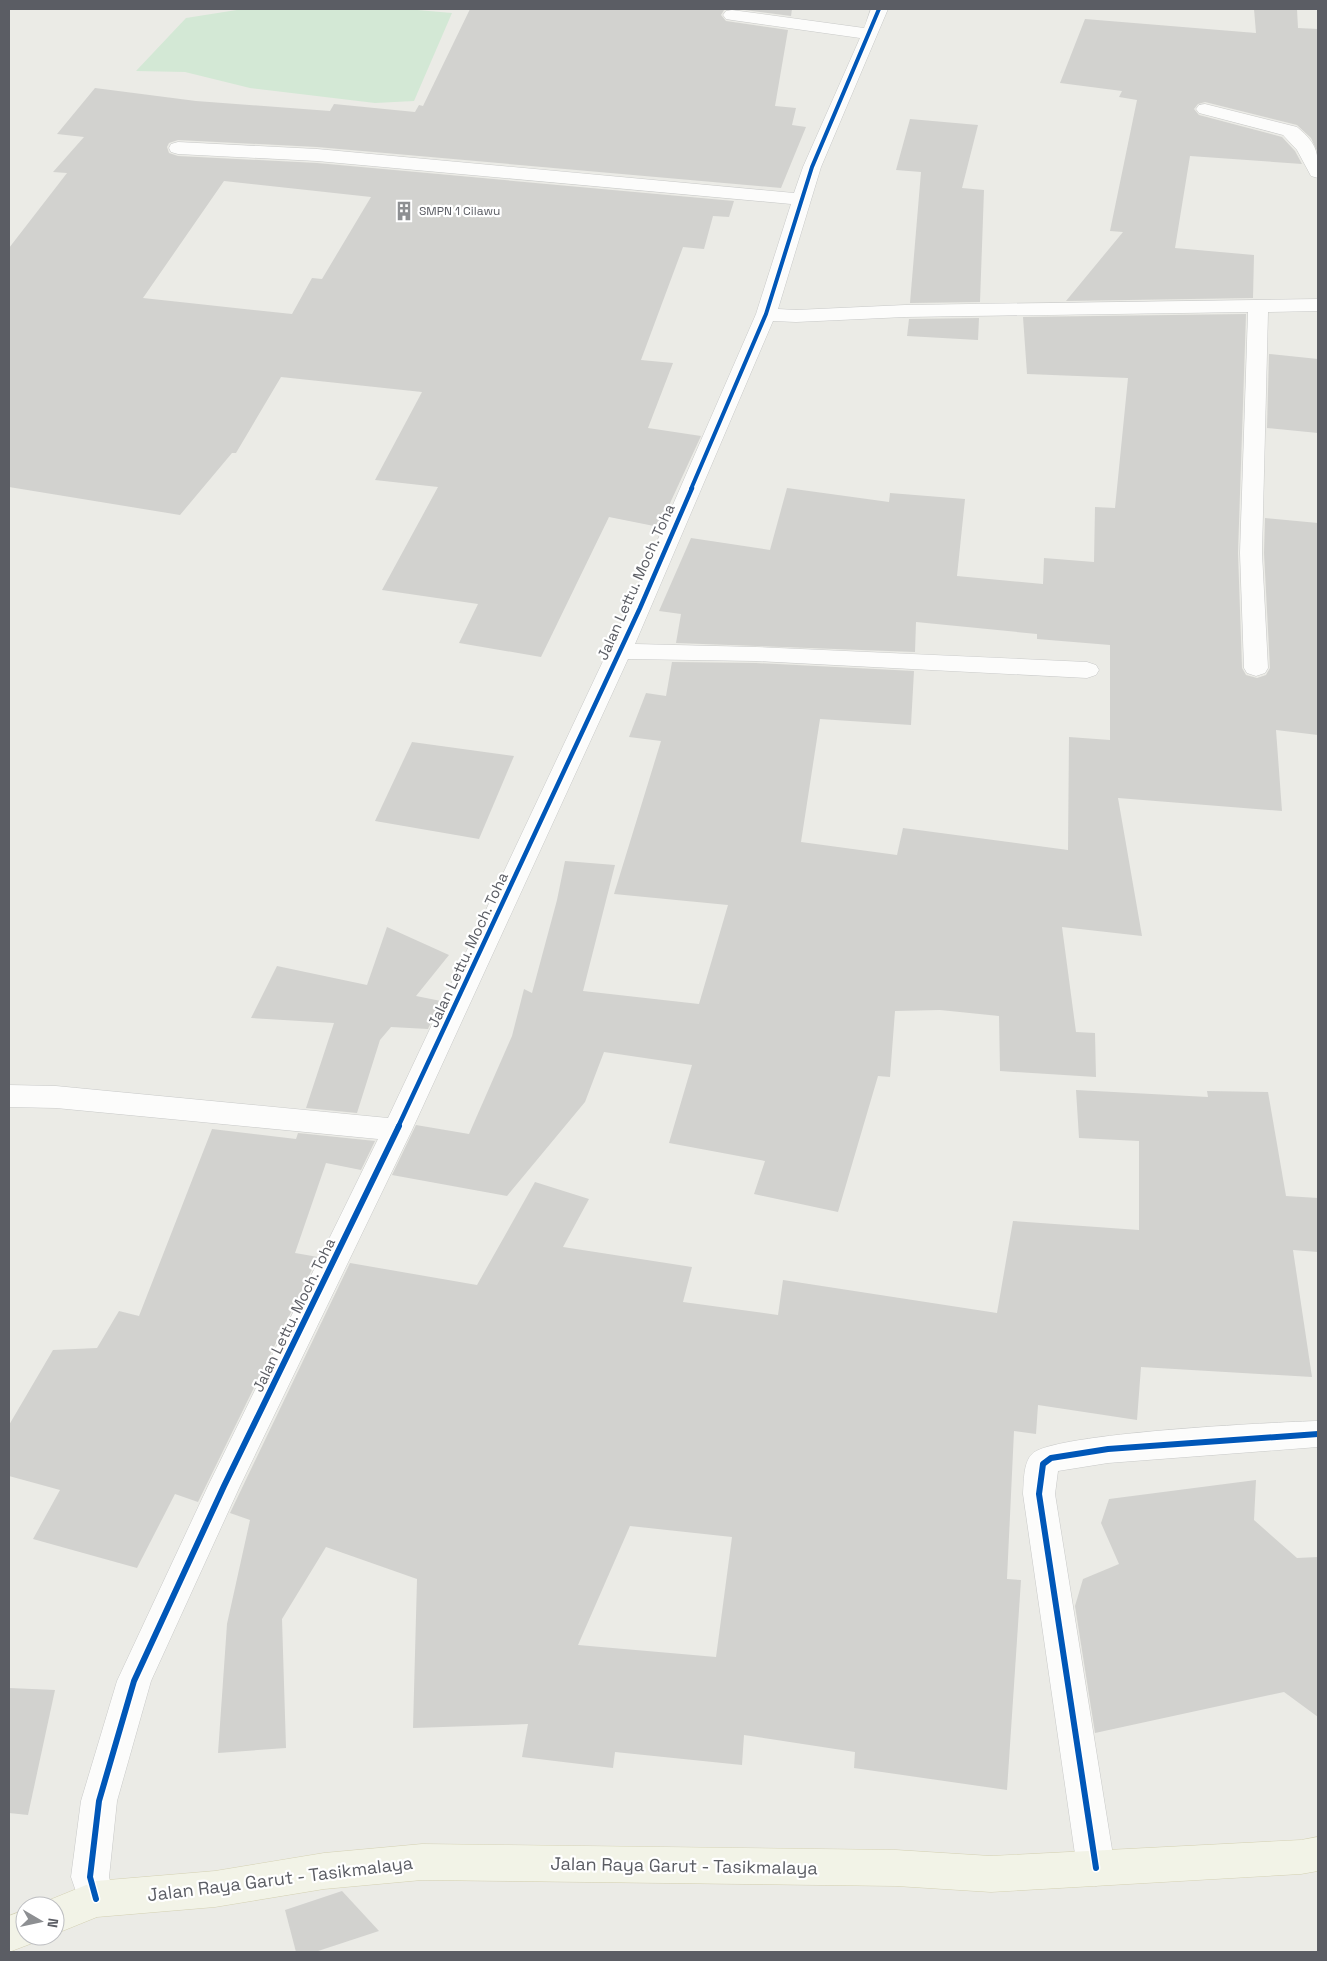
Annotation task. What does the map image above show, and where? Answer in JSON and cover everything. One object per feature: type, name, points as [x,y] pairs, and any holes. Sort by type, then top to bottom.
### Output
[{"type":"main road","name":"Jalan Raya Garut - Tasikmalaya","points":[[65,1912],[96,1899],[215,1889],[324,1871],[422,1862],[896,1868],[991,1874],[1318,1854]]},
{"type":"street","name":"Jalan Lettu. Moch. Toha","points":[[96,1899],[90,1877],[99,1801],[134,1680],[224,1486],[397,1130],[620,651],[766,314],[812,167],[879,9]]},
{"type":"street","points":[[732,15],[870,34]]},
{"type":"street","points":[[1205,109],[1290,131],[1299,138],[1309,152],[1318,172]]},
{"type":"street","points":[[178,148],[317,156],[802,198]]},
{"type":"street","points":[[766,314],[796,316],[905,311],[1318,305]]},
{"type":"street","points":[[1256,668],[1251,553],[1258,306]]},
{"type":"street","points":[[620,651],[756,654],[1087,670]]},
{"type":"street","points":[[9,1096],[56,1097],[397,1130]]},
{"type":"street","points":[[1096,1868],[1039,1494],[1043,1464],[1052,1458],[1108,1448],[1318,1434]]},
{"type":"green space","points":[[243,9],[406,9],[452,13],[414,101],[375,103],[250,88],[185,72],[136,71],[186,18]]},
{"type":"building","points":[[470,9],[728,9],[724,10],[721,15],[726,21],[788,30],[775,106],[796,108],[792,125],[806,127],[781,188],[317,147],[178,140],[169,143],[167,147],[169,153],[178,156],[317,163],[734,201],[729,217],[713,216],[704,249],[683,247],[641,360],[673,363],[648,428],[701,436],[659,527],[609,517],[541,657],[459,643],[478,604],[382,590],[438,487],[375,480],[422,392],[281,377],[236,453],[232,453],[180,515],[9,487],[9,248],[67,173],[53,172],[84,137],[57,134],[95,88],[196,101],[330,111],[334,104],[415,112],[419,105],[423,106]],"holes":[[[224,181],[371,197],[322,279],[312,278],[292,314],[143,298]]]},
{"type":"building","points":[[737,9],[792,9],[791,16]]},
{"type":"building","points":[[1254,9],[1297,9],[1298,28],[1318,29],[1318,153],[1311,138],[1297,125],[1205,102],[1198,104],[1194,109],[1199,115],[1282,137],[1295,151],[1302,164],[1190,156],[1175,248],[1254,255],[1253,298],[1066,301],[1123,232],[1110,231],[1137,100],[1119,97],[1122,91],[1060,83],[1085,19],[1256,33]]},
{"type":"building","points":[[910,119],[978,125],[962,188],[984,190],[980,302],[910,303],[921,172],[896,170]]},
{"type":"building","points":[[1246,314],[1238,553],[1242,668],[1246,675],[1257,678],[1266,675],[1270,668],[1264,553],[1265,518],[1318,523],[1318,735],[1276,730],[1282,811],[1118,798],[1142,936],[1062,927],[1076,1032],[1095,1033],[1096,1077],[1000,1071],[999,1016],[940,1010],[895,1011],[890,1077],[878,1076],[838,1212],[754,1194],[765,1161],[669,1143],[692,1065],[604,1052],[585,1102],[507,1196],[392,1175],[416,1125],[469,1134],[512,1036],[524,989],[532,993],[557,900],[565,861],[615,865],[583,991],[699,1004],[728,905],[614,894],[661,741],[629,737],[646,693],[666,696],[672,662],[756,663],[914,671],[911,725],[820,719],[801,842],[897,855],[903,828],[1068,850],[1069,737],[1110,740],[1110,645],[1037,639],[1037,634],[916,622],[915,652],[676,643],[681,614],[659,611],[691,538],[770,550],[787,488],[889,502],[890,493],[965,499],[957,576],[1043,584],[1044,558],[1094,562],[1095,507],[1115,508],[1128,378],[1027,374],[1023,317]]},
{"type":"building","points":[[979,318],[978,340],[907,336],[909,319]]},
{"type":"building","points":[[1269,354],[1318,359],[1318,433],[1267,428]]},
{"type":"building","points":[[412,742],[514,756],[479,839],[375,821]]},
{"type":"building","points":[[387,927],[449,955],[416,996],[441,1001],[428,1029],[391,1027],[380,1040],[357,1113],[306,1108],[334,1023],[251,1018],[277,966],[367,985]]},
{"type":"building","points":[[1076,1090],[1208,1097],[1207,1091],[1268,1092],[1286,1196],[1318,1198],[1318,1252],[1293,1250],[1312,1377],[1141,1367],[1137,1420],[1038,1405],[1036,1434],[1014,1431],[1007,1579],[1021,1580],[1007,1790],[854,1768],[855,1752],[744,1735],[742,1765],[615,1752],[613,1768],[522,1757],[528,1724],[413,1728],[417,1579],[326,1547],[282,1619],[286,1748],[218,1753],[227,1624],[250,1520],[230,1513],[350,1263],[477,1285],[535,1182],[589,1199],[563,1247],[692,1267],[683,1302],[778,1315],[783,1280],[997,1313],[1013,1221],[1139,1230],[1139,1141],[1079,1138]],"holes":[[[630,1526],[732,1537],[716,1657],[578,1645]]]},
{"type":"building","points":[[212,1129],[296,1139],[298,1133],[375,1141],[361,1170],[326,1163],[295,1253],[318,1257],[198,1502],[175,1494],[137,1568],[33,1539],[60,1490],[9,1476],[9,1425],[53,1350],[97,1348],[119,1311],[139,1316]]},
{"type":"building","points":[[1256,1480],[1254,1520],[1297,1558],[1318,1557],[1318,1717],[1284,1692],[1095,1733],[1075,1606],[1083,1579],[1119,1564],[1101,1523],[1109,1499]]},
{"type":"building","points":[[9,1688],[55,1690],[28,1815],[9,1813]]},
{"type":"building","points":[[342,1891],[379,1931],[315,1952],[296,1952],[285,1910]]},
{"type":"cycle path","points":[[96,1899],[90,1877],[99,1801],[134,1681],[224,1486],[397,1130],[640,608],[766,314],[812,167],[879,9]]},
{"type":"cycle path","points":[[1096,1868],[1039,1494],[1043,1464],[1051,1458],[1108,1449],[1318,1434]]},
{"type":"place","name":"SMPN 1 Cilawu","points":[[404,211]]}]
